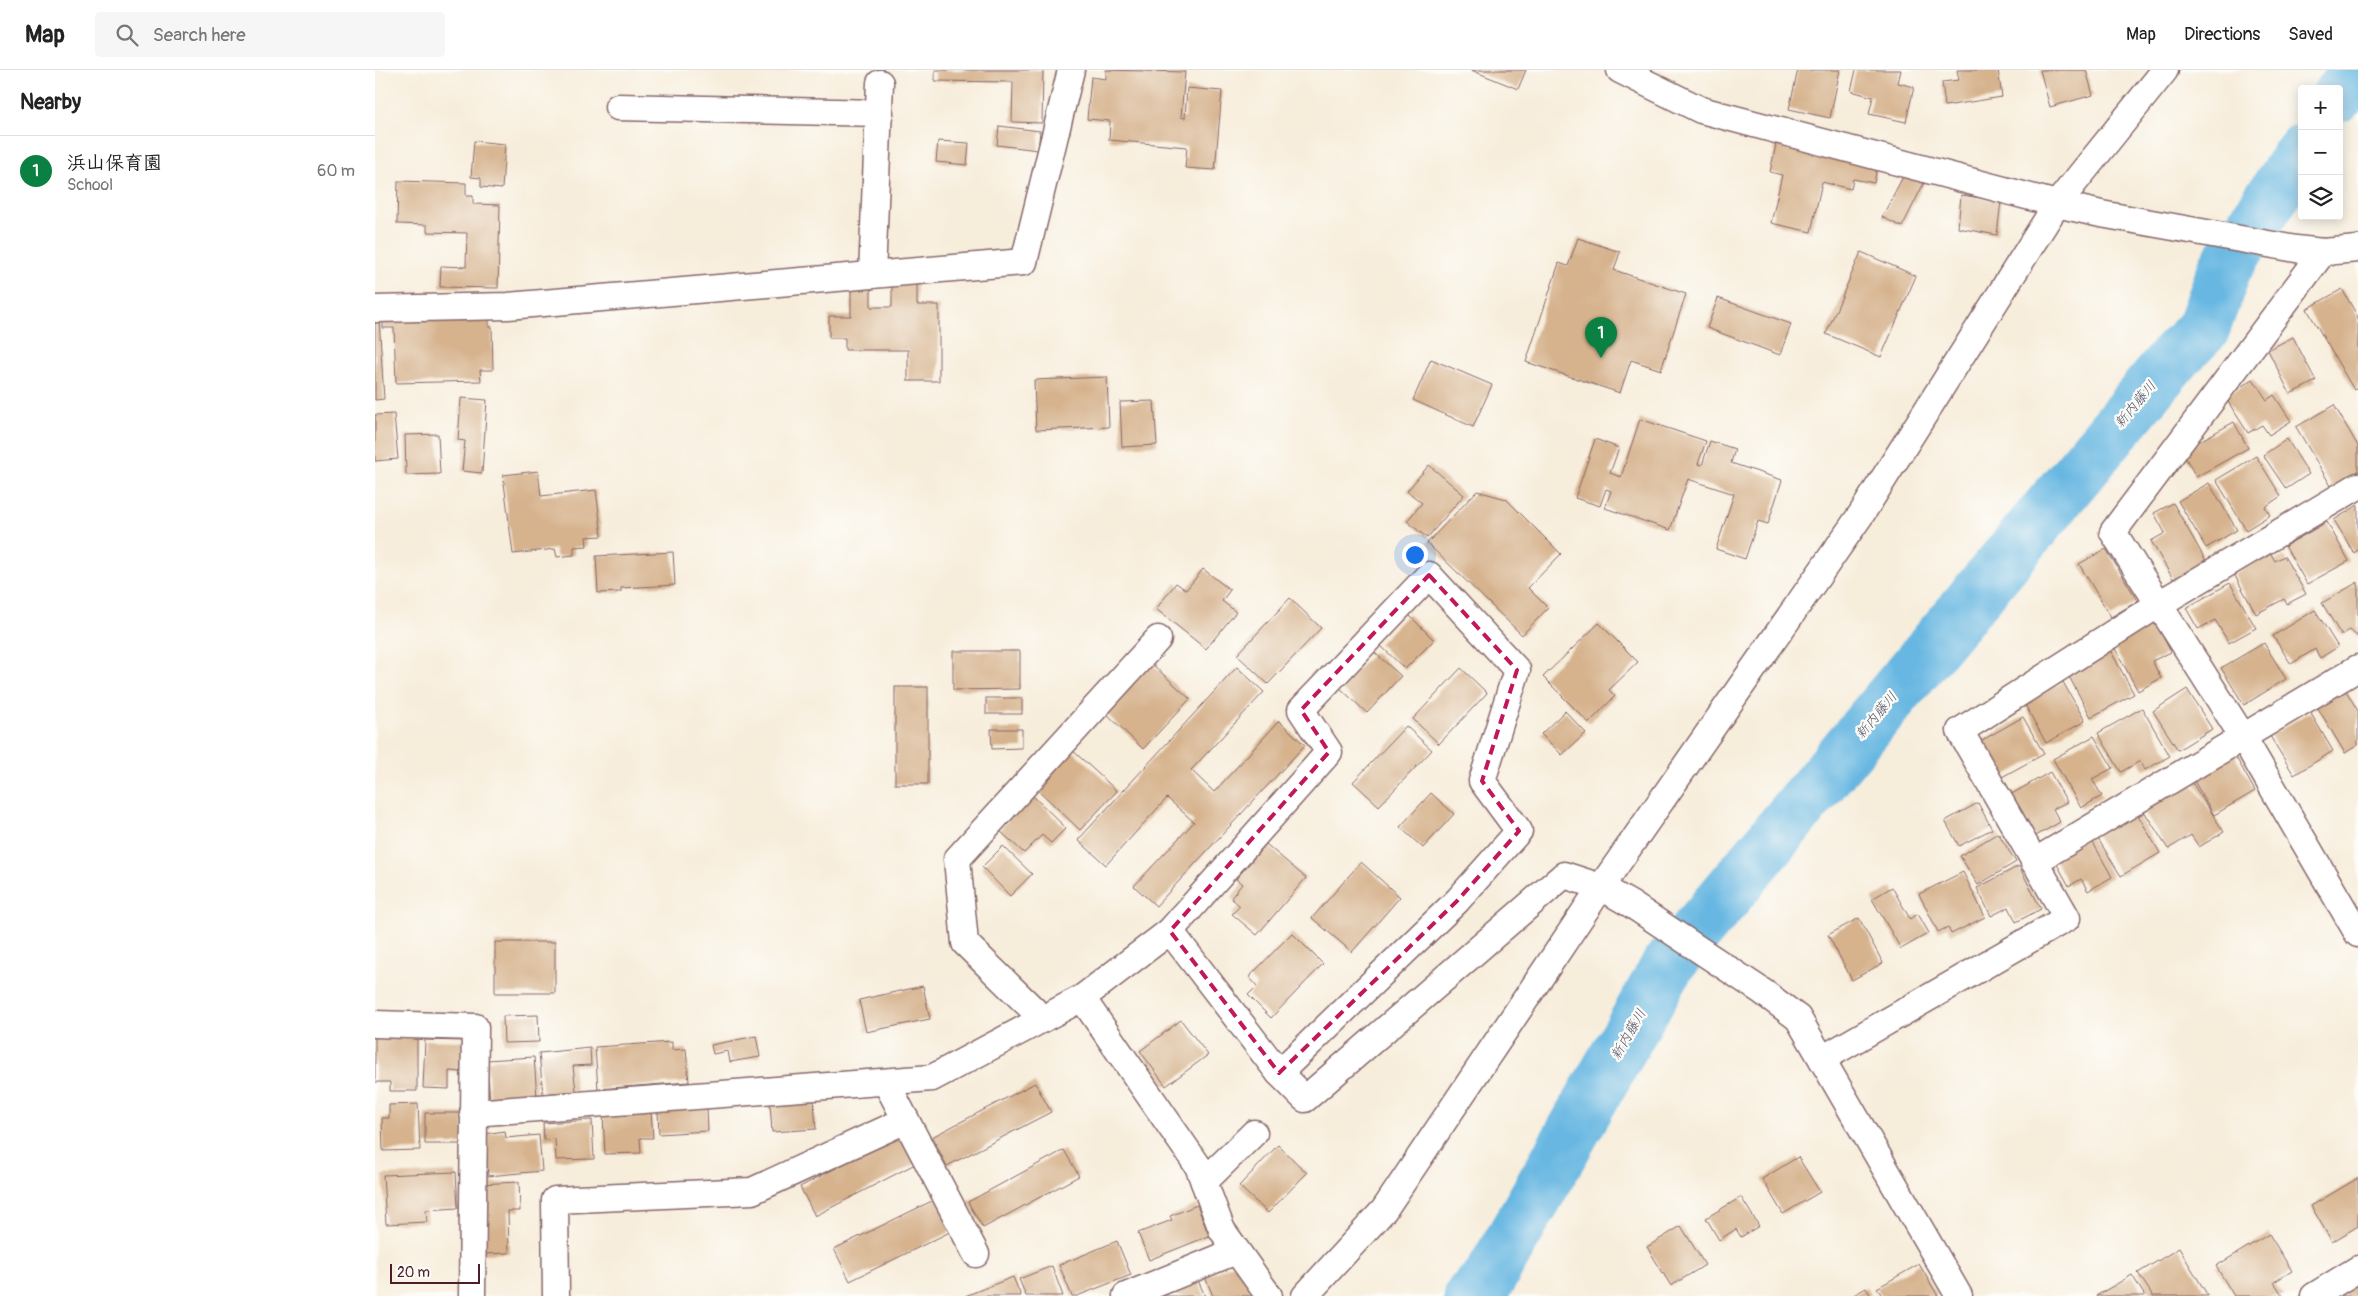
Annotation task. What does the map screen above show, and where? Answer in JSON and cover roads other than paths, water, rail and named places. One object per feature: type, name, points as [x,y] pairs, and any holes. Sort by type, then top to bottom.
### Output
[{"type":"street","points":[[375,309],[508,306],[1024,262],[1071,70]]},
{"type":"street","points":[[1620,70],[1701,110],[2057,204],[2101,214],[2296,249],[2323,252],[2358,249]]},
{"type":"street","points":[[1305,1296],[1384,1210],[1601,887],[1862,513],[2057,204],[2165,70]]},
{"type":"street","points":[[872,275],[879,83]]},
{"type":"street","points":[[618,107],[879,113]]},
{"type":"street","points":[[2323,252],[2113,532],[2243,737],[2358,934]]},
{"type":"street","points":[[1822,1059],[2067,918],[1960,731],[2159,604],[2358,486]]},
{"type":"street","points":[[473,1113],[932,1078],[1082,998],[1170,932],[1329,752],[1301,710],[1429,576],[1517,670],[1482,781],[1519,831],[1457,901],[1279,1073]]},
{"type":"street","points":[[1043,1019],[965,943],[957,859],[1158,639]]},
{"type":"street","points":[[2034,862],[2358,668]]},
{"type":"street","points":[[1170,932],[1279,1073],[1305,1099],[1564,875],[1601,887],[1632,905],[1763,992],[1798,1018],[1959,1296]]},
{"type":"street","points":[[1082,998],[1198,1166],[1222,1230],[1269,1296]]},
{"type":"street","points":[[375,1024],[475,1028],[472,1296]]},
{"type":"street","points":[[886,1082],[976,1254]]},
{"type":"street","points":[[557,1296],[555,1200],[752,1191],[906,1120]]},
{"type":"street","points":[[1204,1182],[1254,1133]]},
{"type":"street","points":[[1126,1296],[1236,1251]]},
{"type":"street","points":[[2314,1296],[2358,1270]]},
{"type":"waterway","name":"新内藤川","points":[[2343,89],[2356,70]]},
{"type":"waterway","name":"新内藤川","points":[[1471,1296],[1489,1279],[1668,965],[2174,358],[2203,329],[2225,268],[2298,157]]},
{"type":"place","name":"浜山保育園","points":[[1601,358]]}]
